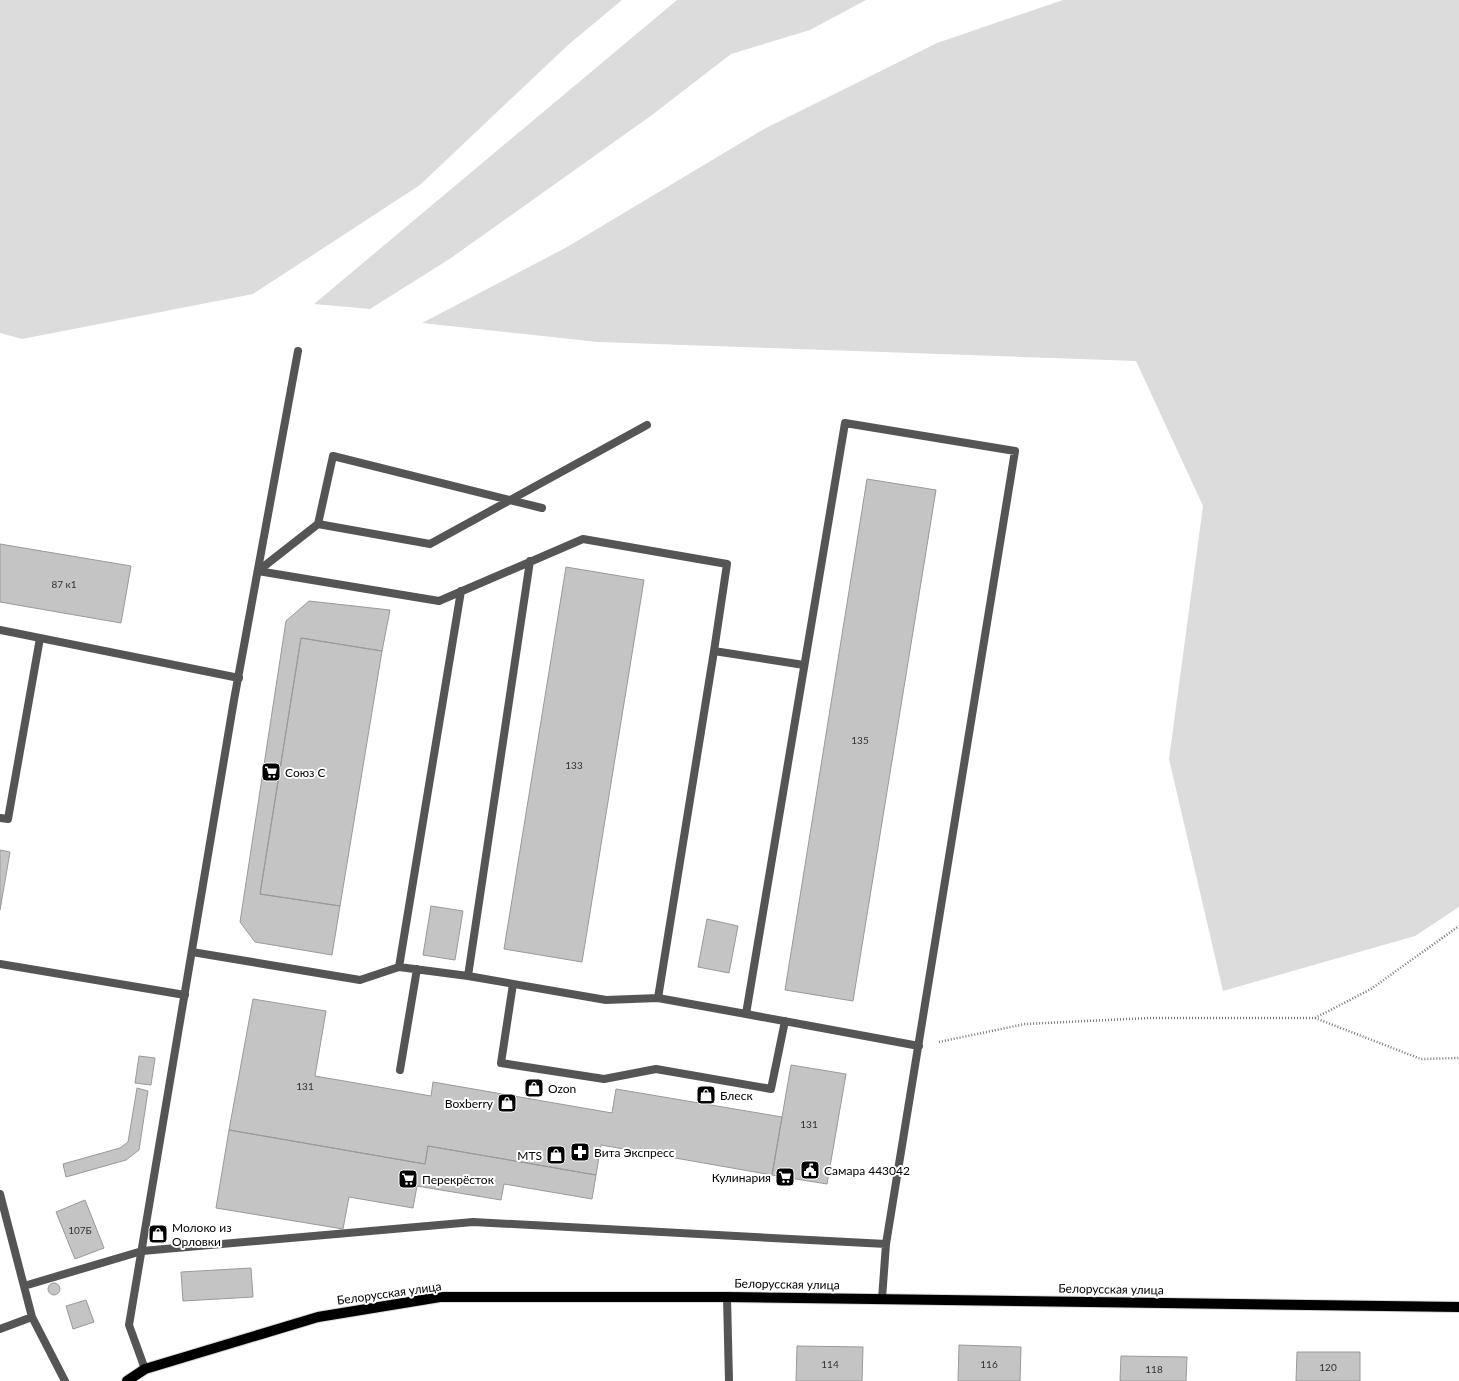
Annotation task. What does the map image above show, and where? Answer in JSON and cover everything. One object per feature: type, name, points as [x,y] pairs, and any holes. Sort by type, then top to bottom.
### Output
[{"type":"main road","name":"Белорусская улица","points":[[127,1381],[145,1369],[318,1317],[440,1297],[728,1297],[1459,1307]]},
{"type":"street","points":[[145,1369],[129,1325],[239,678],[298,350]]},
{"type":"street","points":[[746,1014],[845,423],[1015,451],[886,1244],[882,1299]]},
{"type":"street","points":[[318,524],[430,544],[647,426]]},
{"type":"street","points":[[258,571],[318,524],[333,456],[542,508]]},
{"type":"street","points":[[258,571],[439,600],[583,539],[727,564],[658,998]]},
{"type":"street","points":[[468,976],[530,561]]},
{"type":"street","points":[[399,966],[461,591]]},
{"type":"street","points":[[0,630],[239,678]]},
{"type":"street","points":[[0,818],[8,819],[40,638]]},
{"type":"street","points":[[714,651],[804,665]]},
{"type":"street","points":[[192,952],[360,980],[399,966],[468,976],[606,1000],[658,998],[919,1046]]},
{"type":"street","points":[[0,964],[185,995]]},
{"type":"street","points":[[400,1070],[416,969]]},
{"type":"street","points":[[513,984],[501,1063],[604,1079],[656,1069],[771,1089],[784,1021]]},
{"type":"street","points":[[0,1194],[32,1317],[65,1381]]},
{"type":"street","points":[[24,1286],[142,1251],[472,1222],[886,1244]]},
{"type":"street","points":[[728,1297],[729,1381]]},
{"type":"street","points":[[0,1330],[32,1317]]},
{"type":"path","points":[[1315,1018],[1371,989],[1459,926]]},
{"type":"path","points":[[919,1046],[1025,1024],[1149,1018],[1315,1018],[1421,1059],[1459,1058]]},
{"type":"shaded area","points":[[0,0],[622,0],[568,45],[420,185],[253,294],[22,339],[0,333]]},
{"type":"shaded area","points":[[677,0],[866,0],[810,30],[731,54],[652,115],[451,258],[370,309],[314,304]]},
{"type":"shaded area","points":[[1063,0],[1459,0],[1459,907],[1415,936],[1223,991],[1169,759],[1203,506],[1136,361],[598,342],[422,323],[567,247],[764,129],[937,43]]},
{"type":"building","points":[[867,479],[936,490],[853,1001],[785,990]]},
{"type":"building","points":[[0,544],[131,566],[121,623],[0,602]]},
{"type":"building","points":[[566,567],[644,580],[582,962],[504,949]]},
{"type":"building","name":"Союз С","points":[[309,601],[390,610],[382,651],[301,638],[260,894],[340,906],[332,955],[255,942],[240,922],[286,621]]},
{"type":"building","points":[[301,638],[382,651],[340,906],[260,894]]},
{"type":"building","points":[[0,850],[10,852],[0,910]]},
{"type":"building","points":[[431,906],[463,911],[455,960],[423,955]]},
{"type":"building","points":[[707,919],[738,926],[729,973],[698,967]]},
{"type":"building","points":[[253,999],[326,1011],[315,1076],[431,1096],[433,1082],[612,1113],[616,1089],[782,1117],[772,1175],[601,1145],[596,1175],[428,1146],[425,1164],[229,1130]]},
{"type":"building","points":[[139,1056],[155,1058],[151,1085],[135,1083]]},
{"type":"building","points":[[791,1065],[846,1074],[827,1184],[772,1175]]},
{"type":"building","points":[[137,1088],[148,1091],[139,1150],[126,1160],[66,1177],[63,1164],[120,1148],[128,1142]]},
{"type":"building","name":"Перекрёсток","points":[[229,1130],[425,1164],[428,1146],[596,1175],[592,1199],[504,1184],[501,1200],[417,1186],[413,1208],[349,1197],[343,1229],[216,1208]]},
{"type":"building","points":[[85,1200],[104,1248],[75,1259],[56,1212]]},
{"type":"building","points":[[251,1268],[253,1297],[183,1301],[181,1272]]},
{"type":"building","points":[[52,1283],[56,1283],[60,1289],[56,1295],[52,1295],[48,1291],[48,1287]]},
{"type":"building","points":[[86,1300],[94,1322],[73,1329],[66,1306]]},
{"type":"building","points":[[959,1345],[1021,1347],[1020,1381],[958,1381]]},
{"type":"building","points":[[797,1346],[863,1347],[862,1381],[796,1381]]},
{"type":"building","points":[[1297,1352],[1360,1352],[1360,1381],[1296,1381]]},
{"type":"building","points":[[1121,1356],[1187,1357],[1186,1381],[1120,1381]]},
{"type":"place","name":"Союз С","points":[[271,772]]},
{"type":"place","name":"Ozon","points":[[534,1088]]},
{"type":"place","name":"Блеск","points":[[706,1095]]},
{"type":"place","name":"Boxberry","points":[[507,1103]]},
{"type":"place","name":"Вита Экспресс","points":[[580,1152]]},
{"type":"place","name":"MTS","points":[[556,1155]]},
{"type":"place","name":"Самара 443042","points":[[810,1170]]},
{"type":"place","name":"Кулинария","points":[[785,1177]]},
{"type":"place","name":"Перекрёсток","points":[[408,1179]]},
{"type":"place","name":"Молоко из Орловки","points":[[158,1234]]}]
